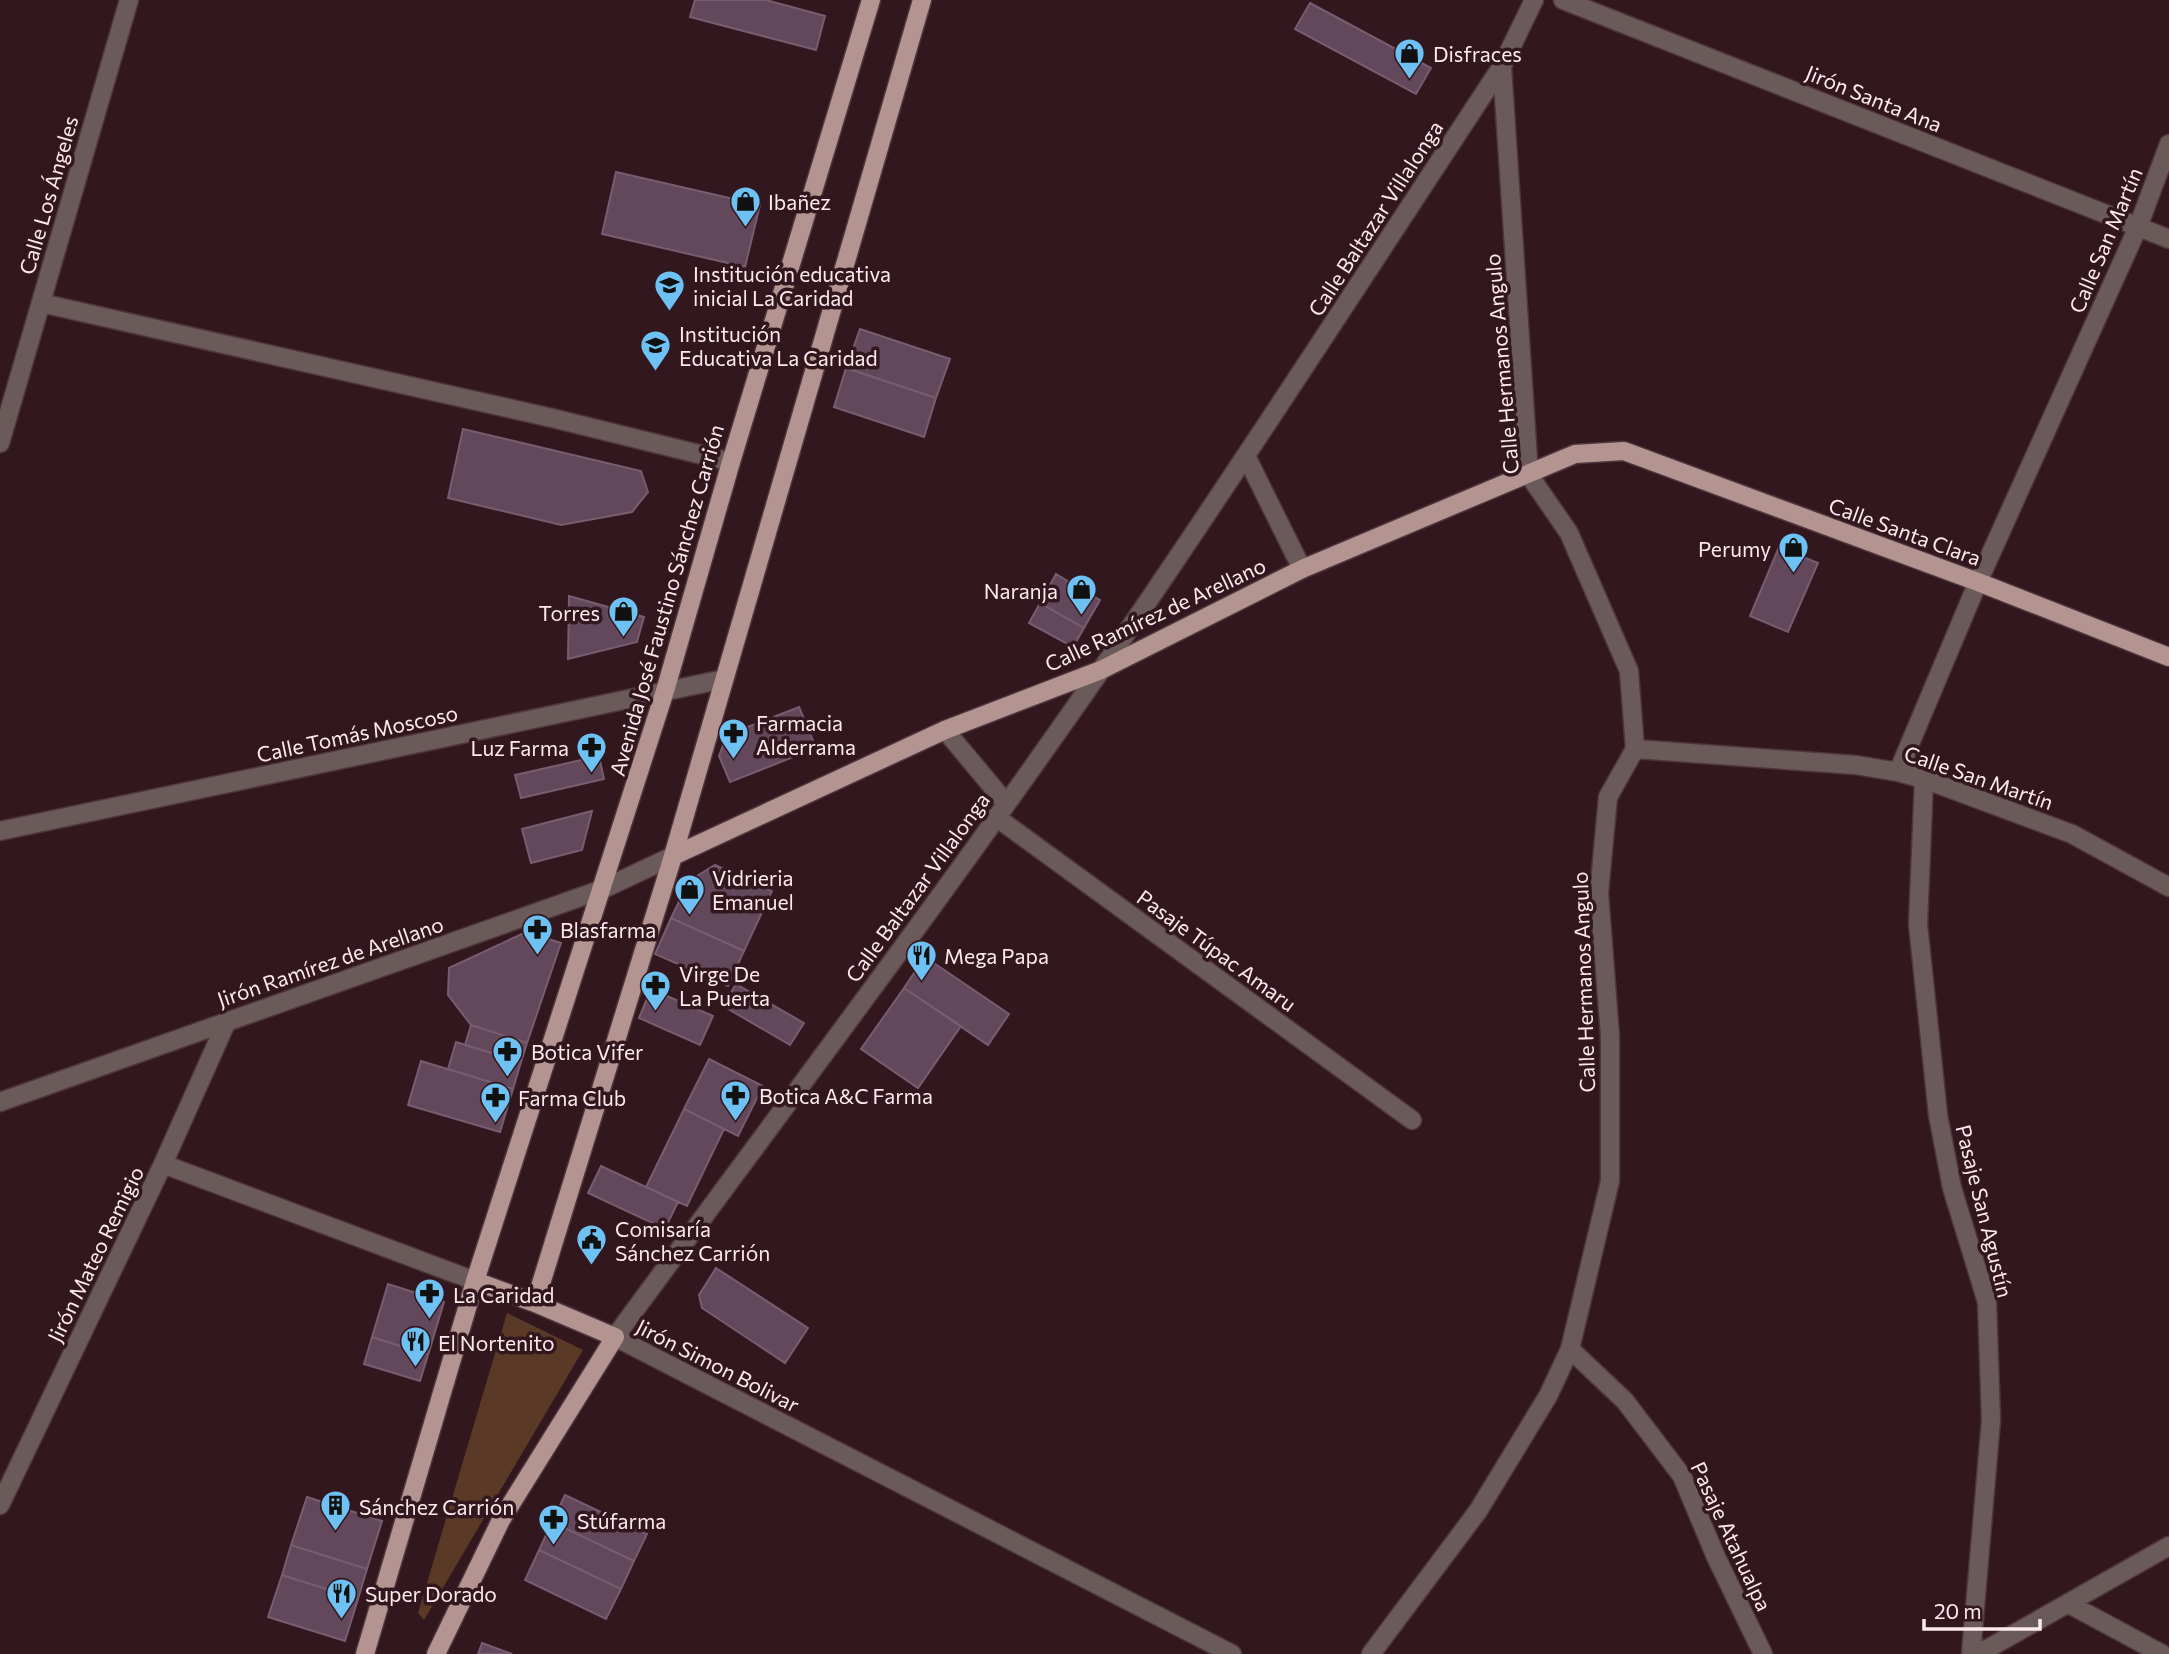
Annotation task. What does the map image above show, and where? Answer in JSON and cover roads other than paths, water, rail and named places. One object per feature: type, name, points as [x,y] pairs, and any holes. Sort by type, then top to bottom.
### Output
[{"type":"main road","name":"Avenida José Faustino Sánchez Carrión","points":[[365,1654],[475,1281],[665,691],[731,462],[871,0]]},
{"type":"main road","points":[[534,1303],[673,856],[922,0]]},
{"type":"main road","name":"Calle Ramírez de Arellano","points":[[673,856],[945,730],[1101,670],[1301,569],[1575,454],[1624,450]]},
{"type":"main road","name":"Calle Santa Clara","points":[[1624,450],[1978,582],[2169,657]]},
{"type":"main road","name":"Jirón Simon Bolivar","points":[[475,1281],[615,1337]]},
{"type":"main road","points":[[436,1654],[501,1520],[615,1337]]},
{"type":"street","name":"Calle Los Ángeles","points":[[0,443],[129,0]]},
{"type":"street","name":"Calle Baltazar Villalonga","points":[[615,1337],[1101,670],[1246,456],[1502,66],[1534,0]]},
{"type":"street","name":"Jirón Santa Ana","points":[[1563,0],[2169,240]]},
{"type":"street","name":"Calle Hermanos Angulo","points":[[1371,1654],[1478,1511],[1548,1396],[1570,1349],[1610,1181],[1610,1036],[1599,893],[1608,797],[1635,749],[1629,671],[1569,533],[1530,475],[1502,66]]},
{"type":"street","name":"Calle San Martín","points":[[1978,582],[2138,227],[2169,144]]},
{"type":"street","points":[[41,303],[538,415],[731,462]]},
{"type":"street","points":[[1246,456],[1301,569]]},
{"type":"street","points":[[1898,772],[1978,582]]},
{"type":"street","name":"Calle Tomás Moscoso","points":[[0,831],[724,679]]},
{"type":"street","name":"Pasaje Túpac Amaru","points":[[945,730],[1001,810],[1412,1120]]},
{"type":"street","name":"Calle San Martín","points":[[1635,749],[1856,765],[1898,772],[1924,779],[2072,834],[2169,887]]},
{"type":"street","name":"Pasaje San Agustín","points":[[1924,779],[1918,924],[1938,1115],[1952,1188],[1987,1302],[1991,1420],[1973,1654]]},
{"type":"street","name":"Jirón Ramírez de Arellano","points":[[0,1102],[603,889],[673,856]]},
{"type":"street","name":"Jirón Mateo Remigio","points":[[0,1505],[163,1164],[227,1021]]},
{"type":"street","name":"Jirón Simon Bolivar","points":[[163,1164],[475,1281]]},
{"type":"street","name":"Jirón Simon Bolivar","points":[[615,1337],[1232,1654]]},
{"type":"street","name":"Pasaje Atahualpa","points":[[1570,1349],[1625,1401],[1682,1476],[1716,1556],[1763,1654]]},
{"type":"street","points":[[1973,1654],[1989,1648],[2169,1546]]},
{"type":"street","points":[[2068,1604],[2162,1654]]},
{"type":"place","name":"Disfraces","points":[[1410,80]]},
{"type":"place","name":"Ibañez","points":[[745,228]]},
{"type":"place","name":"Institución educativa inicial La Caridad","points":[[670,312]]},
{"type":"place","name":"Institución Educativa La Caridad","points":[[656,372]]},
{"type":"place","name":"Perumy","points":[[1794,575]]},
{"type":"place","name":"Naranja","points":[[1081,617]]},
{"type":"place","name":"Torres","points":[[623,639]]},
{"type":"place","name":"Farmacia Alderrama","points":[[733,761]]},
{"type":"place","name":"Luz Farma","points":[[592,774]]},
{"type":"place","name":"Vidrieria Emanuel","points":[[689,916]]},
{"type":"place","name":"Blasfarma","points":[[537,956]]},
{"type":"place","name":"Mega Papa","points":[[921,982]]},
{"type":"place","name":"Virge De La Puerta","points":[[656,1012]]},
{"type":"place","name":"Botica Vifer","points":[[508,1078]]},
{"type":"place","name":"Botica A&C Farma","points":[[736,1122]]},
{"type":"place","name":"Farma Club","points":[[495,1124]]},
{"type":"place","name":"Comisaría Sánchez Carrión","points":[[592,1267]]},
{"type":"place","name":"La Caridad","points":[[430,1321]]},
{"type":"place","name":"El Nortenito","points":[[415,1369]]},
{"type":"place","name":"Sánchez Carrión","points":[[336,1533]]},
{"type":"place","name":"Stúfarma","points":[[554,1547]]},
{"type":"place","name":"Super Dorado","points":[[342,1620]]}]
